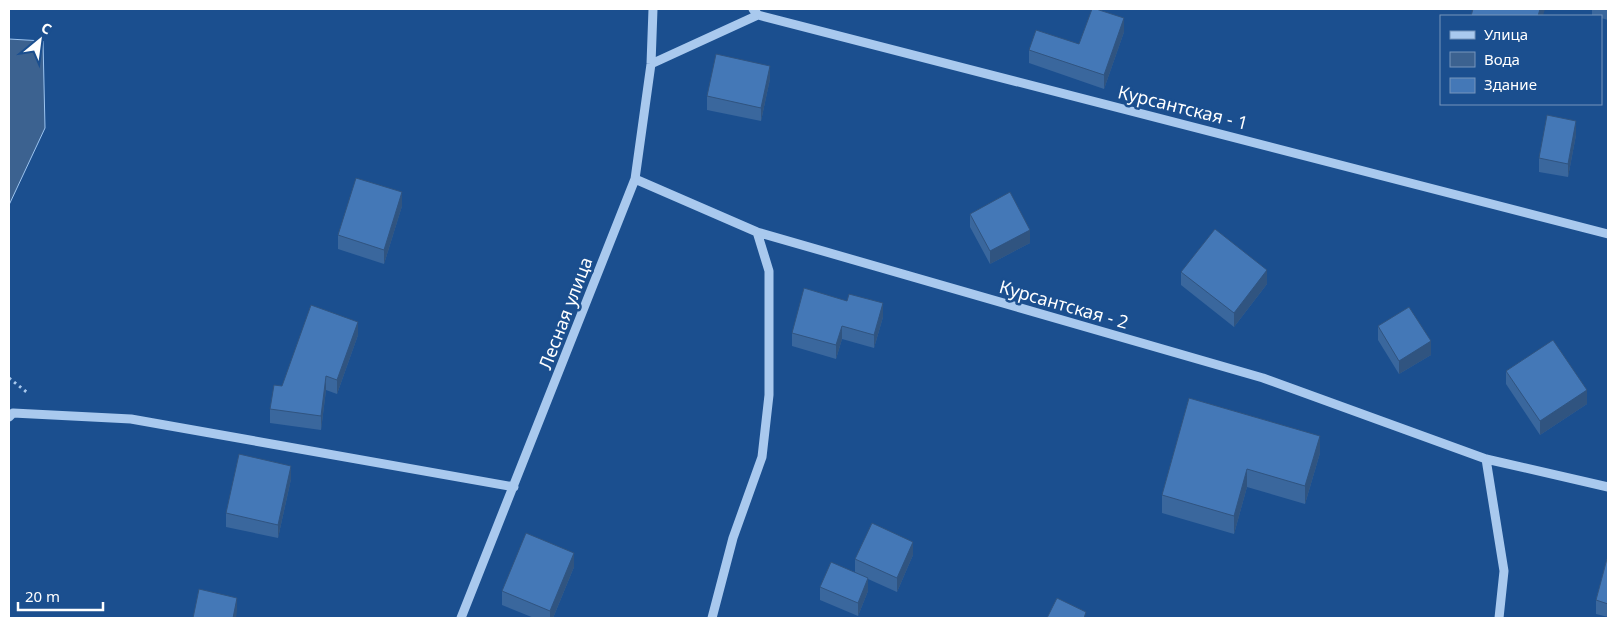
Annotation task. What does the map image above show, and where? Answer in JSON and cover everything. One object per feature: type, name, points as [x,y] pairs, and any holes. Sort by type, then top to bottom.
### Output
[{"type":"street","name":"Лесная улица","points":[[461,618],[635,179],[651,64],[652,9]]},
{"type":"street","points":[[651,64],[755,12]]},
{"type":"street","name":"Курсантская - 1","points":[[755,12],[1608,234]]},
{"type":"street","name":"Курсантская - 2","points":[[635,179],[757,232],[1264,378],[1486,459],[1608,488]]},
{"type":"street","points":[[712,618],[733,538],[762,457],[769,395],[768,271],[757,232]]},
{"type":"street","points":[[9,417],[13,413],[131,419],[514,487]]},
{"type":"street","points":[[1486,459],[1504,571],[1499,618]]},
{"type":"water","points":[[9,39],[43,41],[45,128],[9,205]]},
{"type":"building","points":[[1092,9],[1124,18],[1104,75],[1029,50],[1036,30],[1079,44]]},
{"type":"building","points":[[1473,9],[1540,9],[1538,15],[1471,15]]},
{"type":"building","points":[[716,54],[770,66],[761,108],[707,96]]},
{"type":"building","points":[[1547,115],[1576,121],[1568,164],[1539,158]]},
{"type":"building","points":[[356,178],[402,192],[384,250],[338,235]]},
{"type":"building","points":[[1010,192],[1030,230],[990,251],[970,214]]},
{"type":"building","points":[[1215,229],[1267,270],[1234,313],[1181,272]]},
{"type":"building","points":[[804,288],[847,301],[849,294],[883,303],[874,335],[842,326],[836,345],[792,333]]},
{"type":"building","points":[[311,305],[358,322],[337,380],[326,376],[321,416],[270,409],[274,385],[282,386]]},
{"type":"building","points":[[1409,307],[1431,341],[1399,361],[1378,326]]},
{"type":"building","points":[[1553,340],[1587,390],[1540,421],[1506,371]]},
{"type":"building","points":[[1189,398],[1320,436],[1305,486],[1247,469],[1234,516],[1162,495]]},
{"type":"building","points":[[239,454],[291,466],[278,525],[226,513]]},
{"type":"building","points":[[872,523],[913,542],[897,578],[855,559]]},
{"type":"building","points":[[526,533],[574,553],[550,611],[502,591]]},
{"type":"building","points":[[1608,555],[1608,604],[1596,600]]},
{"type":"building","points":[[831,562],[868,578],[858,603],[820,587]]},
{"type":"building","points":[[199,589],[237,598],[233,618],[193,618]]},
{"type":"building","points":[[1057,598],[1086,612],[1084,618],[1047,618]]}]
